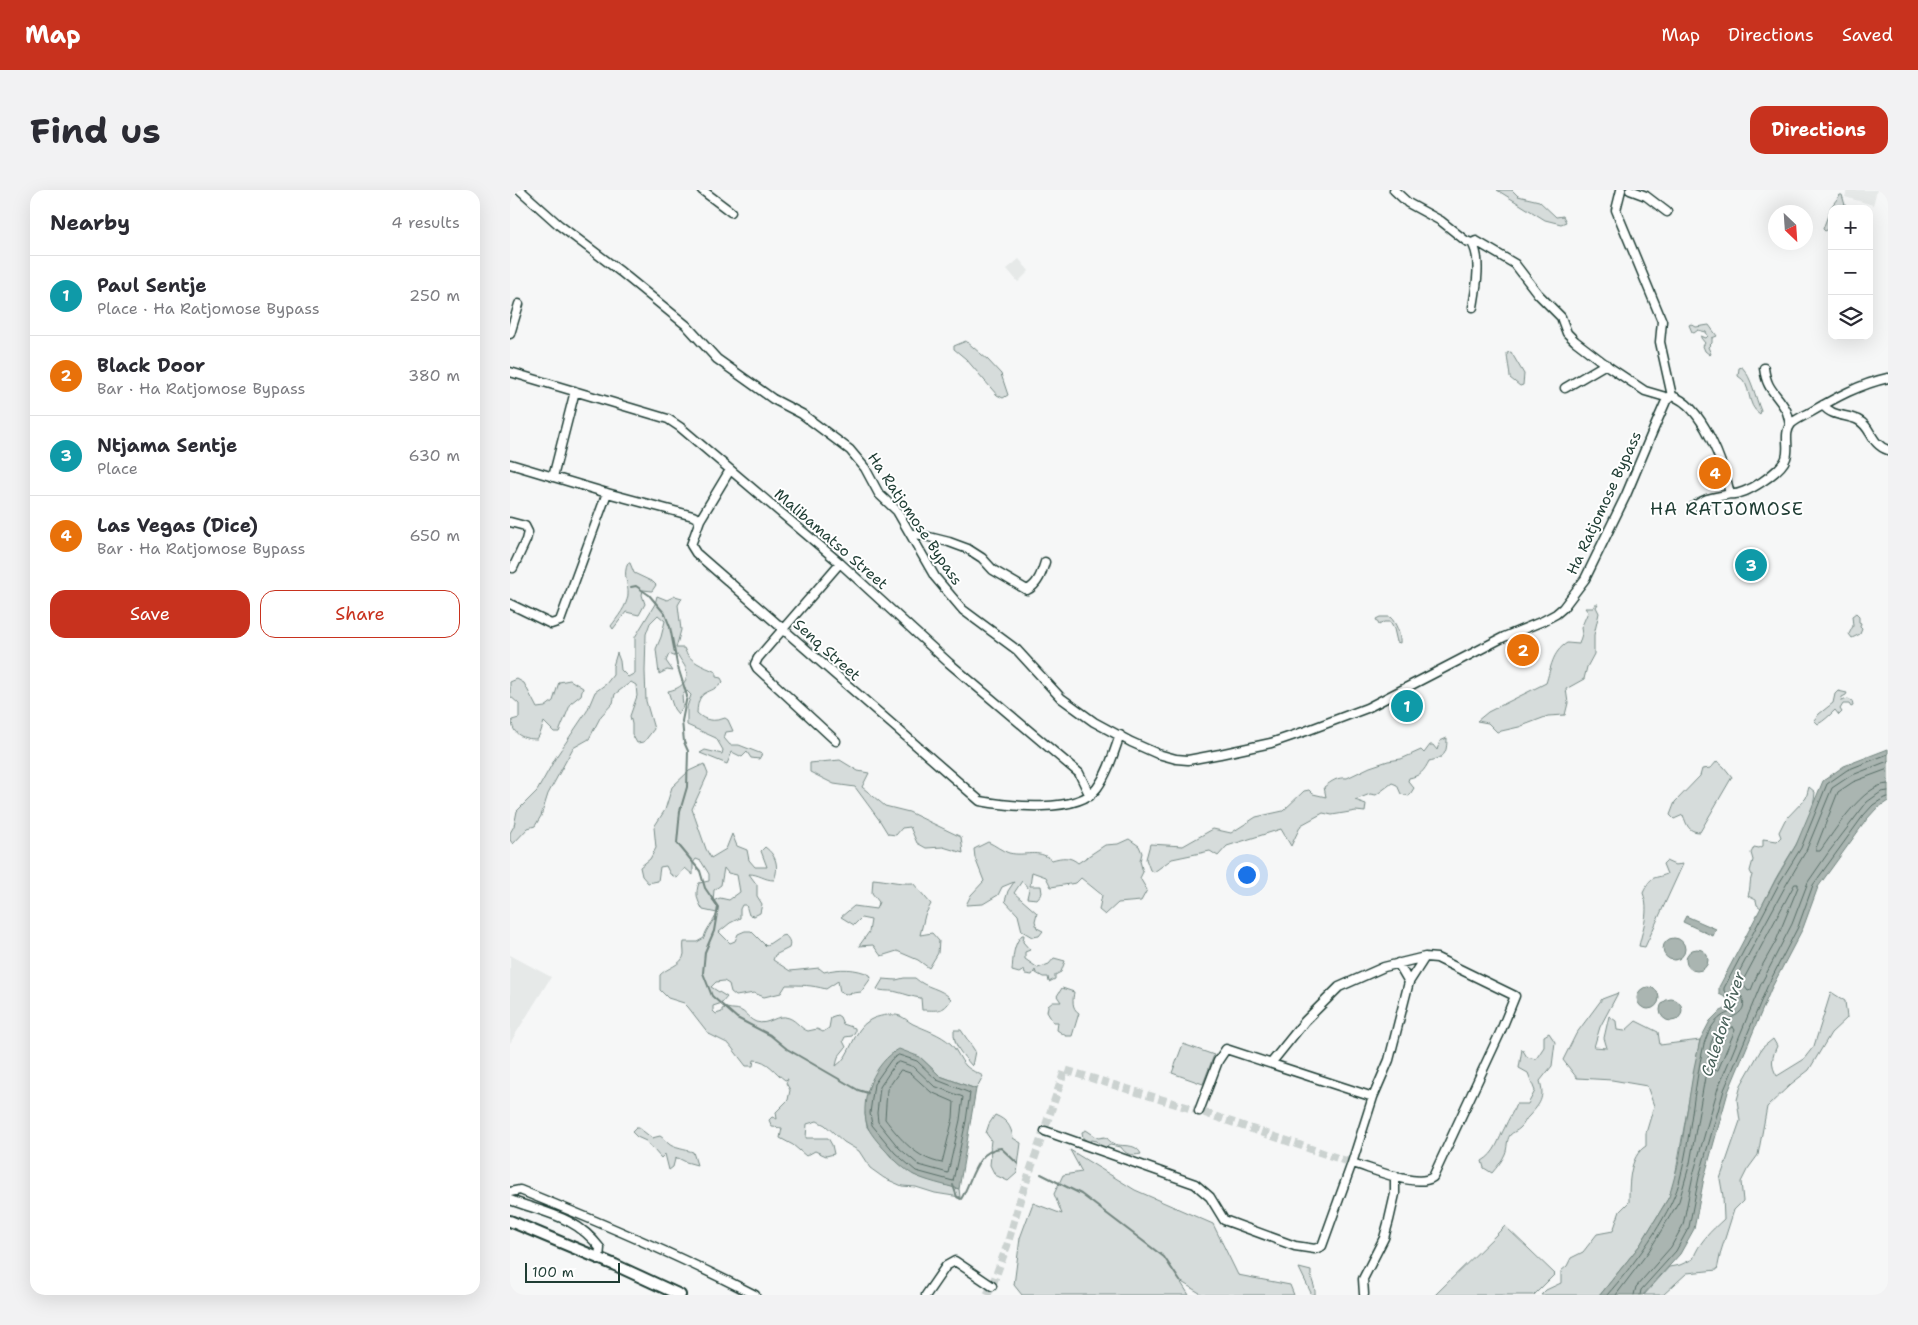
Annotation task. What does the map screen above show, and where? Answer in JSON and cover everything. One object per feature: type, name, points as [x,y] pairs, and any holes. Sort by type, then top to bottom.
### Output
[{"type":"main road","points":[[510,1221],[599,1258],[680,1295]]},
{"type":"street","name":"Ha Ratjomose Bypass","points":[[520,190],[559,225],[686,325],[717,359],[773,399],[802,414],[850,450],[865,468],[879,494],[897,511],[935,577],[963,610],[1017,650],[1061,698],[1094,722],[1158,754],[1176,760],[1188,760],[1271,743],[1367,708],[1504,637],[1550,618],[1563,608],[1585,579],[1626,495],[1652,432],[1670,397]]},
{"type":"street","points":[[702,190],[731,212]]},
{"type":"street","points":[[1394,190],[1408,203],[1441,221],[1466,241],[1472,243],[1476,241],[1515,264],[1538,294],[1561,317],[1567,333],[1606,364],[1645,391],[1670,397],[1687,406],[1705,428],[1720,456],[1730,494]]},
{"type":"street","points":[[1621,190],[1616,210],[1662,321],[1660,342],[1670,397]]},
{"type":"street","points":[[1630,190],[1646,196],[1667,212]]},
{"type":"street","points":[[1472,243],[1476,248],[1478,276],[1474,306]]},
{"type":"street","points":[[510,334],[519,304]]},
{"type":"street","points":[[1565,388],[1606,364]]},
{"type":"street","points":[[1694,506],[1712,496],[1719,497],[1740,493],[1777,471],[1786,459],[1790,425],[1787,411],[1766,381],[1764,368]]},
{"type":"street","name":"Malibamatso Street","points":[[510,372],[668,419],[680,427],[840,563],[950,663],[1079,773],[1090,796]]},
{"type":"street","points":[[1790,425],[1854,389],[1888,378]]},
{"type":"street","points":[[552,477],[576,391]]},
{"type":"street","points":[[1823,405],[1837,415],[1860,421],[1877,445],[1888,450]]},
{"type":"street","points":[[510,464],[607,493],[694,516],[700,520],[730,470]]},
{"type":"street","points":[[510,604],[551,624],[560,621],[607,493]]},
{"type":"street","name":"Senq Street","points":[[700,520],[691,545],[696,553],[980,801],[1010,806],[1042,806],[1070,802],[1090,796]]},
{"type":"street","points":[[510,522],[525,526],[528,532],[513,568]]},
{"type":"street","points":[[911,534],[949,542],[968,549],[982,558],[993,570],[1027,590],[1033,587],[1042,572],[1045,562]]},
{"type":"street","points":[[836,742],[755,664],[758,658],[840,563]]},
{"type":"street","points":[[1090,796],[1098,787],[1120,735]]},
{"type":"street","points":[[1045,1131],[1195,1184],[1210,1196],[1224,1220],[1295,1246],[1315,1249],[1322,1246],[1373,1097],[1389,1060],[1408,982],[1424,957]]},
{"type":"street","points":[[1272,1062],[1305,1021],[1339,987],[1384,967],[1398,963],[1424,957],[1437,958],[1516,996],[1433,1177],[1428,1181],[1417,1182],[1352,1162]]},
{"type":"street","points":[[1398,963],[1408,982]]},
{"type":"street","points":[[1199,1112],[1218,1060],[1226,1048],[1373,1097]]},
{"type":"street","points":[[1364,1294],[1363,1279],[1384,1238],[1389,1220],[1395,1194],[1395,1176]]},
{"type":"street","points":[[510,1192],[520,1190],[596,1220],[754,1295]]},
{"type":"street","points":[[510,1200],[575,1224],[590,1234],[600,1248],[599,1258]]},
{"type":"street","points":[[926,1295],[946,1266],[955,1261],[992,1286]]},
{"type":"shaded area","points":[[1497,190],[1512,190],[1518,196],[1539,201],[1556,217],[1563,216],[1566,222],[1561,224],[1545,220]]},
{"type":"shaded area","points":[[1847,190],[1877,190],[1873,205],[1845,197]]},
{"type":"shaded area","points":[[1840,195],[1842,195],[1845,205],[1832,205]]},
{"type":"shaded area","points":[[1828,215],[1828,229],[1825,231],[1823,229]]},
{"type":"shaded area","points":[[1019,259],[1029,271],[1018,282],[1007,269]]},
{"type":"shaded area","points":[[1691,324],[1696,327],[1709,325],[1717,336],[1712,338],[1712,343],[1708,347],[1710,355],[1705,351],[1703,346],[1705,343],[1701,338],[1701,336],[1706,338],[1708,336],[1706,332],[1698,330],[1694,333],[1692,332],[1689,325]]},
{"type":"shaded area","points":[[966,341],[1001,374],[1008,395],[1003,398],[997,395],[966,359],[954,349],[954,346]]},
{"type":"shaded area","points":[[1511,352],[1524,374],[1523,385],[1520,386],[1510,378],[1507,353]]},
{"type":"shaded area","points":[[1742,367],[1751,382],[1761,411],[1760,414],[1752,405],[1746,384],[1738,376],[1739,368]]},
{"type":"shaded area","points":[[628,563],[630,563],[634,573],[656,585],[652,591],[643,590],[642,595],[645,604],[639,615],[626,612],[613,629],[611,626],[627,599],[626,568]]},
{"type":"shaded area","points":[[657,596],[667,600],[675,596],[682,598],[678,605],[681,630],[676,648],[684,648],[689,657],[716,672],[716,677],[721,678],[723,682],[702,695],[697,713],[703,718],[710,720],[725,718],[728,720],[733,731],[726,732],[724,738],[730,745],[739,745],[762,754],[759,759],[751,758],[747,752],[742,757],[732,752],[727,764],[700,753],[705,750],[722,754],[723,750],[716,738],[687,725],[687,707],[691,695],[687,691],[682,695],[683,707],[678,714],[674,709],[668,691],[676,689],[683,684],[687,674],[678,655],[669,654],[666,661],[673,671],[667,670],[659,674],[656,649],[665,621],[658,615],[650,623],[646,634],[646,701],[654,729],[644,742],[637,743],[632,734],[630,716],[637,696],[636,685],[631,682],[615,694],[613,703],[601,716],[589,739],[573,748],[548,794],[541,816],[535,826],[528,828],[513,844],[510,840],[510,833],[514,826],[517,811],[537,791],[556,757],[587,711],[595,692],[606,684],[613,675],[613,666],[617,653],[621,670],[628,677],[635,673],[635,637],[655,604]]},
{"type":"shaded area","points":[[1595,604],[1598,604],[1596,607],[1599,613],[1594,635],[1594,654],[1587,667],[1584,679],[1566,689],[1568,703],[1565,715],[1548,716],[1519,727],[1497,732],[1488,723],[1477,721],[1488,712],[1546,683],[1558,651],[1567,643],[1579,644],[1582,634],[1581,628],[1588,612],[1585,608],[1593,608]]},
{"type":"shaded area","points":[[1856,613],[1859,616],[1862,629],[1860,634],[1852,638],[1849,634],[1853,626],[1852,616]]},
{"type":"shaded area","points":[[1390,617],[1392,619],[1398,629],[1400,643],[1397,642],[1390,622],[1384,622],[1379,625],[1376,619]]},
{"type":"shaded area","points":[[517,679],[524,683],[537,708],[545,707],[553,701],[559,682],[570,680],[583,688],[581,695],[571,703],[559,732],[554,732],[544,722],[537,739],[523,737],[516,733],[512,720],[519,718],[519,704],[510,696],[510,682]]},
{"type":"shaded area","points":[[1838,691],[1847,693],[1842,697],[1841,701],[1848,699],[1852,701],[1853,706],[1843,704],[1840,709],[1842,712],[1839,715],[1835,710],[1818,724],[1814,720],[1833,703],[1835,694]]},
{"type":"shaded area","points":[[1447,738],[1444,754],[1429,761],[1421,773],[1409,778],[1408,781],[1414,788],[1409,796],[1401,794],[1397,785],[1392,783],[1376,795],[1370,794],[1355,800],[1366,804],[1365,812],[1356,811],[1332,815],[1323,813],[1301,825],[1291,846],[1281,829],[1227,846],[1218,856],[1210,851],[1172,859],[1154,872],[1150,870],[1146,859],[1150,844],[1183,846],[1213,829],[1231,833],[1256,817],[1283,811],[1304,791],[1309,790],[1313,794],[1326,797],[1324,787],[1335,780],[1347,778],[1370,767],[1401,759],[1421,750],[1424,753],[1430,745],[1433,745],[1437,750],[1440,741]]},
{"type":"shaded area","points":[[840,760],[858,771],[869,773],[862,787],[885,806],[909,812],[961,837],[963,853],[943,847],[926,848],[917,843],[910,827],[902,828],[896,835],[888,834],[855,787],[834,784],[810,772],[810,763]]},
{"type":"shaded area","points":[[1717,761],[1732,777],[1700,832],[1693,831],[1688,827],[1683,815],[1674,819],[1670,815],[1675,802],[1700,776],[1702,769],[1711,768]]},
{"type":"shaded area","points":[[704,764],[708,774],[692,809],[711,858],[726,849],[732,834],[737,846],[747,850],[749,860],[755,867],[767,867],[761,851],[765,847],[772,854],[777,866],[774,880],[749,874],[757,885],[757,896],[762,904],[760,913],[754,916],[749,915],[746,905],[742,905],[740,918],[719,932],[730,943],[735,941],[738,934],[751,931],[766,946],[785,935],[790,944],[789,948],[775,955],[773,960],[790,971],[819,968],[824,972],[847,969],[865,973],[870,975],[871,978],[861,992],[846,994],[840,992],[838,981],[826,989],[786,985],[781,993],[764,997],[754,993],[736,996],[731,992],[729,984],[724,981],[716,982],[711,987],[727,997],[722,1003],[713,1006],[713,1011],[716,1014],[722,1012],[724,1008],[737,1009],[756,1022],[761,1023],[785,1017],[792,1019],[808,1031],[817,1029],[823,1032],[829,1028],[831,1017],[837,1015],[843,1024],[855,1028],[855,1032],[852,1036],[845,1037],[843,1041],[846,1047],[838,1057],[836,1066],[846,1056],[864,1024],[880,1016],[900,1016],[947,1041],[953,1046],[966,1066],[983,1076],[976,1089],[940,1076],[920,1057],[867,1098],[865,1114],[867,1127],[891,1157],[914,1175],[959,1189],[960,1197],[935,1193],[916,1187],[902,1186],[884,1178],[870,1168],[859,1151],[817,1121],[807,1124],[806,1138],[828,1138],[834,1154],[826,1156],[815,1151],[806,1156],[793,1145],[780,1138],[782,1128],[772,1127],[769,1120],[772,1117],[777,1119],[776,1112],[788,1100],[790,1090],[786,1083],[788,1079],[785,1080],[763,1062],[754,1060],[753,1066],[746,1066],[729,1044],[709,1034],[684,1003],[668,998],[660,990],[660,975],[681,961],[684,954],[684,942],[697,942],[704,938],[717,913],[703,910],[698,900],[697,890],[699,883],[709,881],[709,874],[701,861],[696,859],[693,863],[693,875],[685,868],[677,878],[670,874],[666,866],[660,867],[658,881],[648,883],[642,876],[640,867],[650,859],[656,848],[654,827],[665,810],[672,787],[689,771]],"holes":[[[724,868],[728,873],[737,875],[740,892],[729,900],[720,898],[713,901],[714,890],[721,885]]]},
{"type":"shaded area","points":[[1809,787],[1815,792],[1810,816],[1800,838],[1761,908],[1757,905],[1756,900],[1748,896],[1752,875],[1750,871],[1753,860],[1751,853],[1754,847],[1759,848],[1763,846],[1763,839],[1777,841],[1781,837],[1779,832],[1785,820],[1806,798]]},
{"type":"shaded area","points":[[1129,839],[1139,846],[1142,853],[1140,861],[1143,872],[1140,878],[1147,890],[1141,901],[1118,903],[1105,915],[1099,910],[1102,895],[1081,878],[1076,883],[1051,887],[1046,877],[1032,872],[1030,886],[1041,886],[1042,893],[1037,899],[1027,898],[1029,889],[1022,881],[1014,893],[1037,913],[1035,921],[1037,928],[1043,931],[1039,936],[1032,937],[1022,931],[1018,915],[1005,901],[1008,891],[1014,882],[1002,887],[998,895],[983,904],[966,905],[971,895],[984,881],[975,858],[974,849],[988,842],[1009,853],[1041,854],[1052,860],[1069,858],[1078,863],[1105,845],[1118,844]]},
{"type":"shaded area","points":[[1666,861],[1675,865],[1683,864],[1645,947],[1639,946],[1646,913],[1643,893],[1651,880],[1667,874],[1663,864]]},
{"type":"shaded area","points":[[873,879],[913,883],[931,904],[925,915],[920,935],[932,933],[939,941],[938,953],[929,968],[918,960],[897,951],[881,956],[873,945],[859,946],[869,932],[871,920],[861,918],[854,925],[841,917],[854,906],[876,909],[879,902],[872,893]]},
{"type":"shaded area","points":[[1022,935],[1024,935],[1023,942],[1030,950],[1025,952],[1025,959],[1038,968],[1049,964],[1054,958],[1065,961],[1061,972],[1055,975],[1055,979],[1049,982],[1048,977],[1043,977],[1036,973],[1035,970],[1032,975],[1025,974],[1024,970],[1019,973],[1012,971],[1015,947]]},
{"type":"shaded area","points":[[510,955],[551,977],[510,1043]]},
{"type":"shaded area","points":[[915,978],[942,992],[951,999],[942,1009],[922,1010],[921,998],[877,989],[883,979],[896,980]]},
{"type":"shaded area","points":[[1062,988],[1074,992],[1074,1006],[1079,1013],[1072,1036],[1066,1036],[1057,1030],[1058,1022],[1053,1022],[1047,1012],[1048,1006],[1053,1002],[1061,1002],[1057,996]]},
{"type":"shaded area","points":[[1831,992],[1845,1001],[1847,1018],[1831,1033],[1809,1070],[1767,1107],[1758,1155],[1741,1182],[1743,1201],[1734,1210],[1717,1270],[1687,1273],[1663,1295],[1644,1295],[1669,1267],[1680,1265],[1693,1259],[1702,1242],[1724,1219],[1720,1179],[1740,1121],[1737,1100],[1741,1085],[1762,1048],[1773,1039],[1777,1046],[1772,1061],[1777,1076],[1803,1060],[1814,1046]]},
{"type":"shaded area","points":[[1618,993],[1600,1027],[1594,1047],[1607,1048],[1604,1038],[1609,1016],[1616,1021],[1617,1030],[1625,1031],[1636,1021],[1658,1032],[1660,1045],[1700,1040],[1674,1182],[1669,1197],[1640,1245],[1600,1295],[1541,1295],[1546,1290],[1561,1283],[1561,1271],[1567,1266],[1571,1258],[1583,1252],[1597,1234],[1613,1231],[1620,1211],[1629,1202],[1633,1163],[1636,1156],[1646,1146],[1646,1133],[1654,1106],[1647,1086],[1612,1080],[1577,1078],[1563,1060],[1576,1034],[1602,999]]},
{"type":"shaded area","points":[[954,1030],[961,1030],[975,1051],[972,1066],[962,1054],[955,1041]]},
{"type":"shaded area","points":[[1549,1033],[1555,1042],[1552,1066],[1540,1081],[1542,1096],[1536,1108],[1521,1127],[1510,1135],[1504,1157],[1492,1173],[1484,1168],[1482,1161],[1494,1150],[1516,1104],[1528,1104],[1535,1091],[1528,1073],[1519,1068],[1522,1049],[1527,1057],[1536,1059],[1544,1047],[1544,1036]]},
{"type":"shaded area","points":[[1183,1044],[1214,1055],[1203,1084],[1172,1073]]},
{"type":"shaded area","points":[[995,1115],[1005,1121],[1010,1127],[1013,1138],[1021,1143],[1017,1173],[1008,1181],[995,1175],[990,1165],[991,1140],[986,1133]]},
{"type":"shaded area","points":[[639,1128],[652,1138],[660,1136],[677,1148],[693,1152],[697,1165],[678,1158],[675,1159],[673,1167],[669,1170],[665,1154],[661,1158],[646,1141],[637,1137],[632,1132]]},
{"type":"shaded area","points":[[1086,1130],[1098,1138],[1106,1137],[1115,1144],[1131,1146],[1141,1154],[1129,1154],[1121,1147],[1110,1145],[1103,1149],[1097,1141],[1092,1140],[1089,1142],[1083,1138],[1082,1132]]},
{"type":"shaded area","points":[[1070,1150],[1135,1190],[1213,1224],[1238,1275],[1290,1285],[1294,1295],[1203,1295],[1180,1281],[1189,1295],[1022,1295],[1014,1285],[1020,1238],[1033,1203],[1062,1214],[1054,1194],[1063,1175],[1082,1172]]},
{"type":"shaded area","points":[[1505,1226],[1555,1274],[1534,1295],[1435,1295]]},
{"type":"shaded area","points":[[1299,1268],[1311,1271],[1315,1295],[1312,1295]]},
{"type":"water","name":"Caledon River","points":[[1888,749],[1888,801],[1876,809],[1867,819],[1818,887],[1803,928],[1771,989],[1728,1092],[1704,1178],[1694,1229],[1680,1254],[1643,1295],[1600,1295],[1640,1245],[1669,1197],[1679,1161],[1700,1040],[1710,1021],[1731,1004],[1731,1000],[1719,994],[1719,987],[1796,845],[1823,781],[1844,766]]},
{"type":"water","points":[[1686,916],[1716,929],[1713,936],[1683,922]]},
{"type":"water","points":[[1670,938],[1678,938],[1685,945],[1685,953],[1678,960],[1670,960],[1663,953],[1663,945]]},
{"type":"water","points":[[1697,949],[1705,952],[1708,960],[1705,968],[1697,971],[1689,968],[1686,960],[1689,952]]},
{"type":"water","points":[[1648,987],[1656,990],[1659,998],[1656,1006],[1648,1009],[1640,1006],[1637,998],[1640,990]]},
{"type":"water","points":[[1671,999],[1679,1002],[1682,1010],[1679,1018],[1671,1021],[1663,1018],[1660,1010],[1663,1002]]},
{"type":"water","points":[[899,1049],[920,1057],[940,1076],[976,1089],[959,1189],[924,1179],[909,1172],[880,1145],[869,1130],[865,1115],[865,1104],[871,1082],[883,1063]]},
{"type":"waterway","points":[[631,587],[636,586],[649,595],[665,614],[687,696],[682,721],[684,742],[688,751],[687,787],[680,811],[677,843],[700,871],[705,888],[718,907],[714,931],[705,952],[703,973],[712,996],[737,1018],[770,1035],[787,1049],[858,1090],[868,1093]]},
{"type":"waterway","points":[[953,1185],[957,1197],[961,1199],[975,1168],[985,1154],[992,1150],[1001,1148],[1018,1164]]},
{"type":"waterway","points":[[1041,1174],[1081,1194],[1164,1257],[1180,1281]]},
{"type":"tunnel","points":[[987,1295],[1007,1246],[1020,1200],[1065,1070],[1199,1111],[1352,1163]]},
{"type":"place","name":"Las Vegas (Dice)","points":[[1715,473]]},
{"type":"place","name":"Ntjama Sentje","points":[[1751,565]]},
{"type":"place","name":"Black Door","points":[[1523,650]]},
{"type":"place","name":"Paul Sentje","points":[[1407,706]]},
{"type":"district","name":"HA RATJOMOSE","points":[[1727,509]]}]
